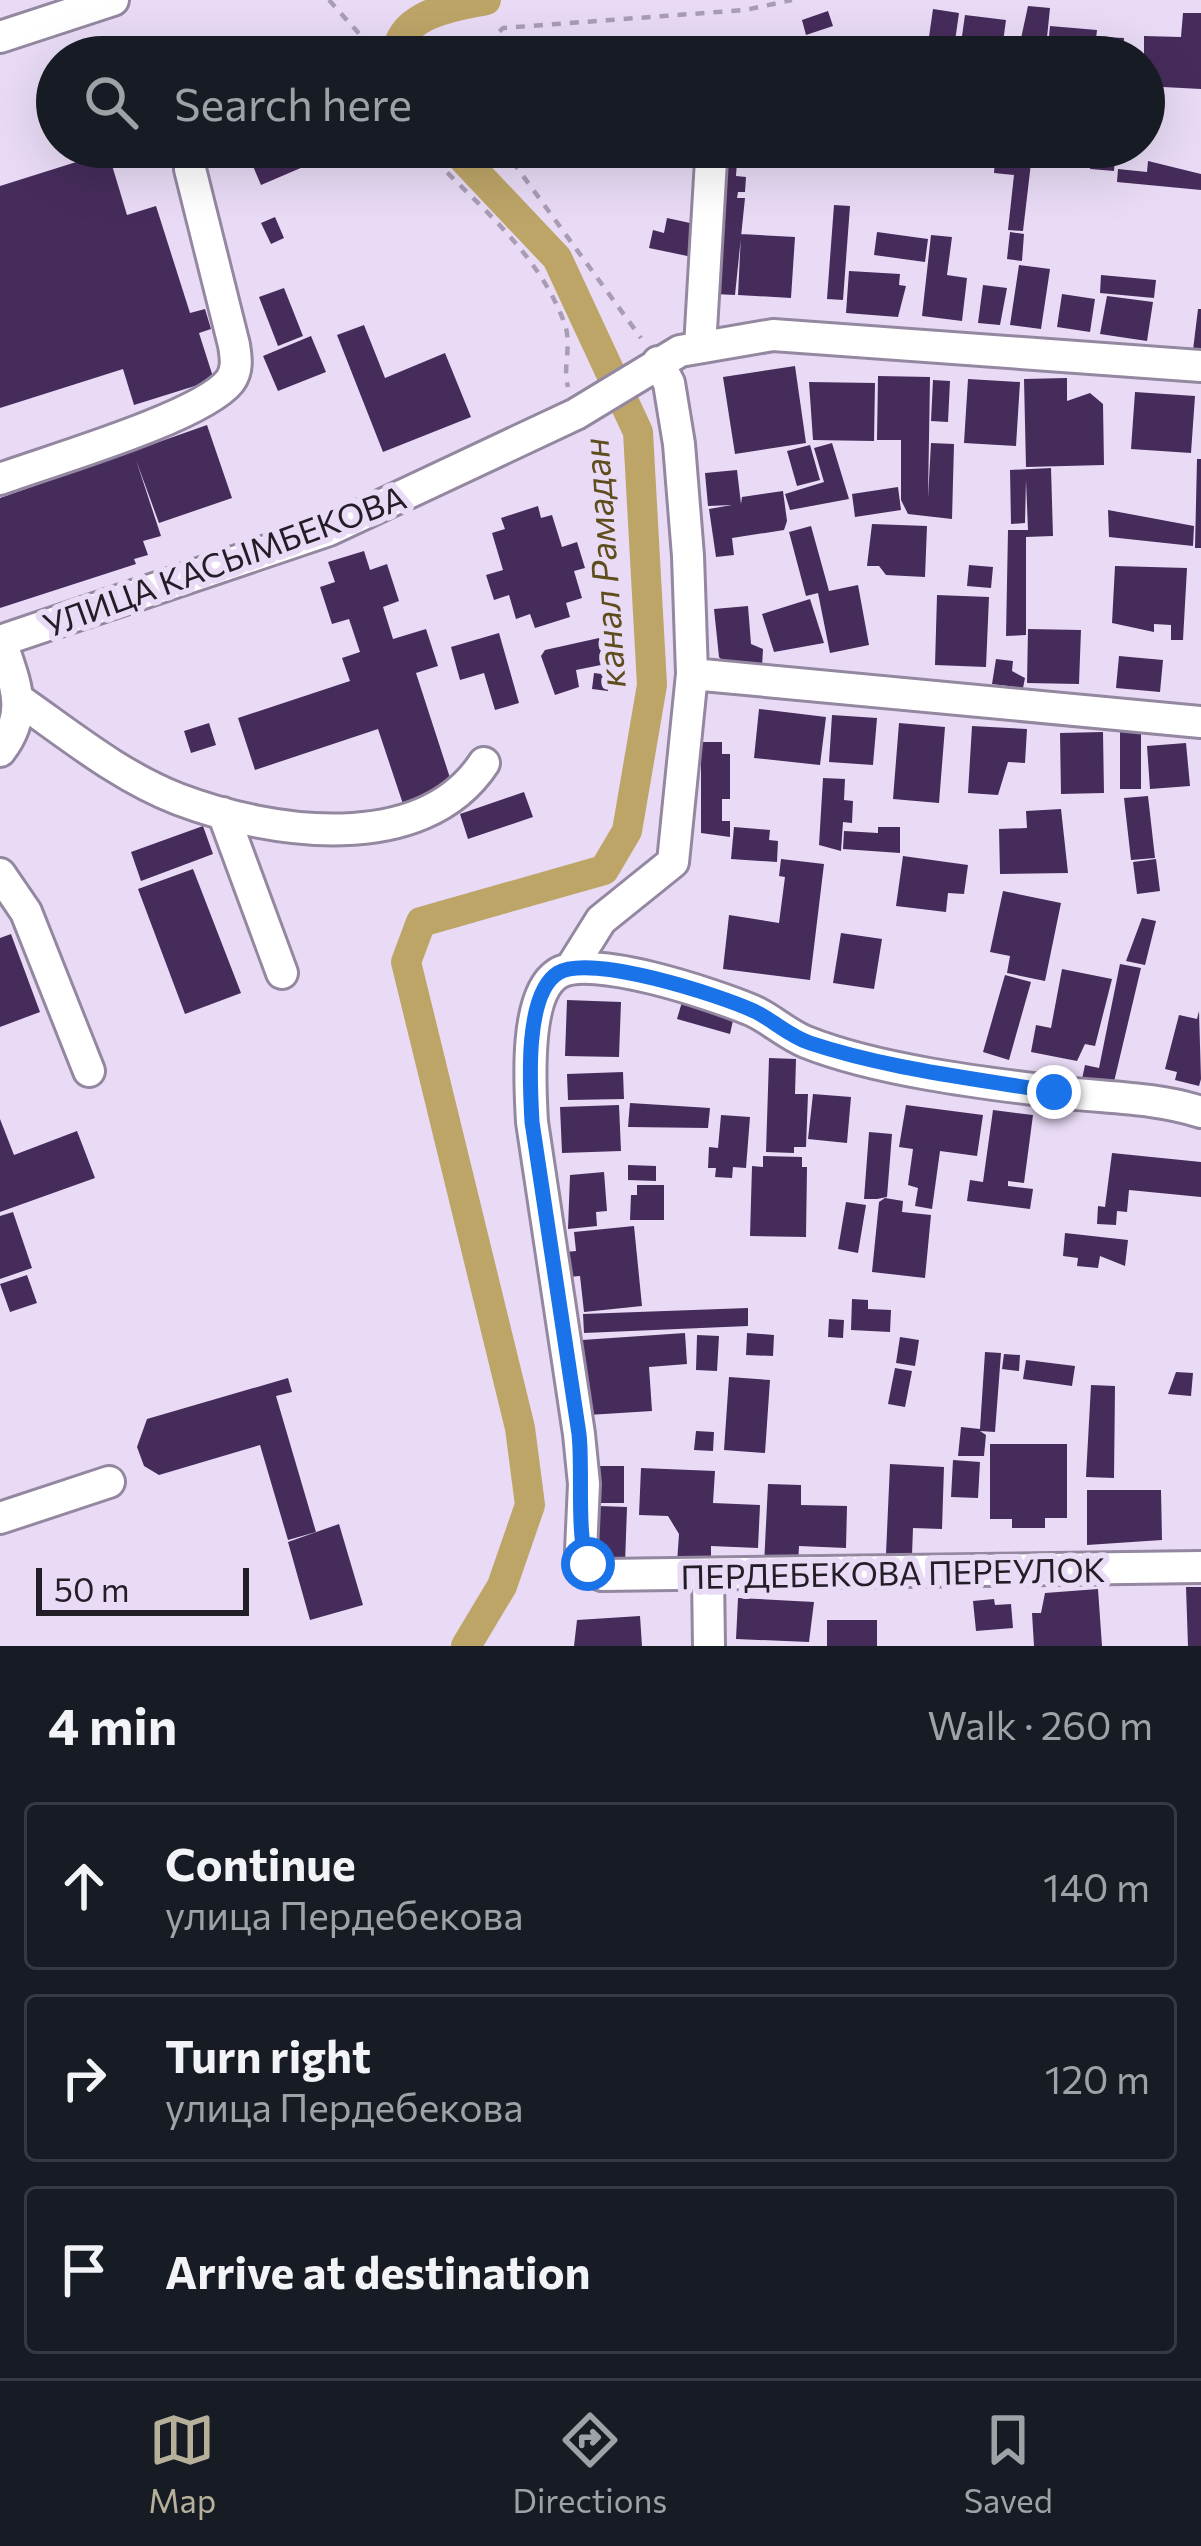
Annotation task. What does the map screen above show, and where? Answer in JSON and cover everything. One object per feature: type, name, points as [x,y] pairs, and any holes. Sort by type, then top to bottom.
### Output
[{"type":"street","points":[[0,37],[113,0]]},
{"type":"street","points":[[700,347],[711,168]]},
{"type":"street","points":[[0,479],[188,410],[229,382],[237,366],[234,345],[190,170]]},
{"type":"street","name":"УЛИЦА КАСЫМБЕКОВА","points":[[1,641],[329,530],[576,414],[658,362],[700,347],[773,335],[856,338],[1201,366]]},
{"type":"street","points":[[658,362],[669,383],[679,444],[692,674],[673,862],[601,920],[572,968],[704,992],[756,1012],[805,1042],[880,1062],[1054,1092],[1170,1102],[1201,1112]]},
{"type":"street","points":[[0,751],[14,732],[19,693],[1,641]]},
{"type":"street","points":[[692,674],[1201,722]]},
{"type":"street","points":[[19,693],[120,771],[223,813],[354,830],[443,806],[470,784],[484,763]]},
{"type":"street","points":[[223,813],[282,973]]},
{"type":"street","points":[[0,874],[26,912],[89,1071]]},
{"type":"street","name":"ПЕРДЕБЕКОВА ПЕРЕУЛОК","points":[[572,968],[545,984],[537,1004],[530,1075],[541,1204],[579,1434],[584,1484],[581,1551],[588,1564],[602,1575],[1201,1567]]},
{"type":"street","points":[[0,1518],[109,1482]]},
{"type":"street","points":[[708,1575],[709,1646]]},
{"type":"path","points":[[328,0],[361,36]]},
{"type":"path","points":[[495,36],[503,28],[745,10],[792,0]]},
{"type":"path","points":[[442,168],[538,270],[566,324],[571,356],[564,375],[576,414]]},
{"type":"path","points":[[517,168],[658,362]]},
{"type":"building","points":[[1028,6],[1050,8],[1047,36],[1022,36]]},
{"type":"building","points":[[933,9],[959,13],[956,36],[929,36]]},
{"type":"building","points":[[828,11],[833,26],[806,35],[802,20]]},
{"type":"building","points":[[1183,13],[1201,13],[1201,89],[1165,87],[1165,37],[1181,37]]},
{"type":"building","points":[[965,15],[1006,20],[1004,36],[962,36]]},
{"type":"building","points":[[1050,26],[1097,30],[1096,36],[1049,36]]},
{"type":"building","points":[[1165,165],[1201,174],[1201,190],[1117,182],[1118,169],[1147,172],[1147,168]]},
{"type":"building","points":[[57,168],[113,168],[127,215],[156,206],[190,313],[205,309],[211,329],[199,333],[214,380],[134,405],[123,369],[0,408],[0,186]]},
{"type":"building","points":[[254,168],[301,168],[261,185]]},
{"type":"building","points":[[718,168],[737,168],[736,176],[746,177],[745,192],[738,192],[737,198],[745,198],[735,295],[715,294]]},
{"type":"building","points":[[994,168],[1030,168],[1023,231],[1008,230],[1014,175],[994,173]]},
{"type":"building","points":[[834,205],[850,206],[843,300],[827,299]]},
{"type":"building","points":[[275,217],[284,238],[271,244],[261,223]]},
{"type":"building","points":[[667,218],[704,226],[697,258],[649,248],[653,230],[664,233]]},
{"type":"building","points":[[877,232],[928,239],[925,262],[874,255]]},
{"type":"building","points":[[1010,232],[1024,234],[1022,261],[1007,259]]},
{"type":"building","points":[[741,234],[795,237],[791,298],[738,295]]},
{"type":"building","points":[[931,235],[952,237],[947,275],[967,278],[962,321],[922,316]]},
{"type":"building","points":[[1019,265],[1050,269],[1041,329],[1010,325]]},
{"type":"building","points":[[849,271],[900,274],[899,285],[906,286],[898,317],[846,313]]},
{"type":"building","points":[[1101,275],[1156,280],[1154,298],[1100,293]]},
{"type":"building","points":[[983,285],[1007,288],[1000,325],[978,323]]},
{"type":"building","points":[[284,288],[303,336],[278,346],[259,297]]},
{"type":"building","points":[[1062,294],[1095,299],[1090,332],[1057,327]]},
{"type":"building","points":[[1107,296],[1153,302],[1147,341],[1100,334]]},
{"type":"building","points":[[1201,309],[1201,351],[1193,350]]},
{"type":"building","points":[[364,325],[385,378],[445,353],[471,417],[383,452],[337,335]]},
{"type":"building","points":[[311,336],[326,372],[278,391],[263,356]]},
{"type":"building","points":[[795,366],[806,443],[735,454],[723,377]]},
{"type":"building","points":[[878,376],[930,377],[928,498],[931,443],[954,444],[952,519],[908,514],[901,500],[901,440],[877,440]]},
{"type":"building","points":[[1067,378],[1067,401],[1090,393],[1103,404],[1104,465],[1026,467],[1024,379]]},
{"type":"building","points":[[968,379],[1020,382],[1016,446],[964,443]]},
{"type":"building","points":[[933,380],[950,381],[948,422],[931,421]]},
{"type":"building","points":[[809,382],[875,383],[874,441],[813,440]]},
{"type":"building","points":[[1135,392],[1195,396],[1191,453],[1131,449]]},
{"type":"building","points":[[207,425],[232,498],[159,523],[136,460],[161,536],[143,541],[148,555],[134,559],[136,564],[0,608],[0,498]]},
{"type":"building","points":[[832,443],[849,499],[790,510],[785,494],[824,482],[814,448]]},
{"type":"building","points":[[810,445],[820,480],[797,486],[787,451]]},
{"type":"building","points":[[1197,459],[1201,459],[1201,548],[1195,548]]},
{"type":"building","points":[[1051,468],[1053,536],[1026,537],[1026,635],[1006,636],[1008,530],[1028,530],[1026,480],[1025,523],[1011,524],[1010,470]]},
{"type":"building","points":[[737,470],[741,504],[742,497],[783,491],[787,521],[784,530],[732,538],[734,555],[716,557],[709,509],[732,505],[708,506],[705,473]]},
{"type":"building","points":[[898,487],[901,510],[855,517],[852,494]]},
{"type":"building","points":[[538,506],[541,518],[552,515],[562,547],[577,542],[585,568],[574,571],[582,598],[566,603],[570,617],[535,628],[530,614],[516,619],[509,595],[494,600],[486,575],[503,570],[492,533],[505,529],[501,518]]},
{"type":"building","points":[[1108,510],[1194,526],[1193,546],[1109,537]]},
{"type":"building","points":[[872,524],[927,526],[925,577],[886,575],[879,566],[867,566]]},
{"type":"building","points":[[811,526],[829,591],[858,585],[869,645],[830,653],[818,593],[806,596],[789,532]]},
{"type":"building","points":[[364,551],[370,570],[387,564],[399,601],[383,607],[393,639],[426,629],[438,666],[416,673],[453,787],[403,804],[378,729],[255,770],[238,718],[350,681],[342,658],[360,652],[349,619],[332,624],[320,587],[335,582],[328,562]]},
{"type":"building","points":[[969,565],[993,567],[991,588],[967,586]]},
{"type":"building","points":[[1115,566],[1187,568],[1183,640],[1171,640],[1171,625],[1154,624],[1154,632],[1112,623]]},
{"type":"building","points":[[937,595],[989,597],[986,667],[935,665]]},
{"type":"building","points":[[810,599],[824,643],[774,652],[762,614]]},
{"type":"building","points":[[748,606],[751,644],[763,649],[762,667],[726,664],[719,657],[714,609]]},
{"type":"building","points":[[1028,629],[1081,630],[1079,684],[1027,683]]},
{"type":"building","points":[[499,633],[519,703],[495,710],[484,673],[460,680],[451,647]]},
{"type":"building","points":[[599,638],[606,664],[576,670],[579,687],[555,695],[541,656],[545,650]]},
{"type":"building","points":[[1119,656],[1163,660],[1160,692],[1116,688]]},
{"type":"building","points":[[996,659],[1013,661],[1012,671],[1025,678],[1023,688],[992,684]]},
{"type":"building","points":[[594,673],[610,675],[608,691],[592,689]]},
{"type":"building","points":[[759,709],[826,717],[820,765],[754,758]]},
{"type":"building","points":[[832,715],[877,718],[873,765],[829,762]]},
{"type":"building","points":[[209,723],[216,745],[191,753],[184,731]]},
{"type":"building","points":[[899,723],[945,727],[939,803],[893,799]]},
{"type":"building","points":[[972,726],[1027,729],[1025,763],[1008,762],[998,795],[968,793]]},
{"type":"building","points":[[1103,732],[1104,793],[1061,794],[1060,733]]},
{"type":"building","points":[[1120,732],[1141,732],[1141,789],[1120,789]]},
{"type":"building","points":[[701,742],[722,742],[722,754],[730,754],[730,799],[722,799],[722,821],[730,821],[730,837],[701,833]]},
{"type":"building","points":[[1186,743],[1190,786],[1150,789],[1147,746]]},
{"type":"building","points":[[823,778],[845,779],[844,800],[853,801],[852,823],[843,822],[841,851],[819,845]]},
{"type":"building","points":[[524,792],[533,817],[468,839],[460,814]]},
{"type":"building","points":[[1148,796],[1155,858],[1131,860],[1124,798]]},
{"type":"building","points":[[1061,809],[1068,873],[1000,874],[999,829],[1027,828],[1026,811]]},
{"type":"building","points":[[203,826],[213,854],[141,881],[131,852]]},
{"type":"building","points":[[734,827],[770,830],[769,840],[778,841],[777,862],[731,859]]},
{"type":"building","points":[[878,827],[900,827],[900,853],[843,849],[844,831],[878,833]]},
{"type":"building","points":[[903,856],[968,865],[964,894],[948,893],[946,912],[896,906]]},
{"type":"building","points":[[781,859],[824,864],[810,980],[723,969],[729,915],[779,923],[785,877],[779,876]]},
{"type":"building","points":[[1156,859],[1160,891],[1137,894],[1133,862]]},
{"type":"building","points":[[193,869],[241,993],[185,1014],[138,889]]},
{"type":"building","points":[[1003,891],[1061,903],[1045,981],[1007,973],[1010,956],[990,952]]},
{"type":"building","points":[[1142,918],[1156,921],[1145,965],[1126,961]]},
{"type":"building","points":[[841,933],[882,939],[874,989],[833,983]]},
{"type":"building","points":[[11,934],[40,1012],[0,1027],[0,938]]},
{"type":"building","points":[[1120,964],[1141,968],[1113,1086],[1082,1079],[1085,1065],[1099,1068]]},
{"type":"building","points":[[1062,969],[1112,979],[1095,1046],[1085,1044],[1077,1061],[1031,1052],[1036,1025],[1051,1028]]},
{"type":"building","points":[[1005,975],[1031,982],[1009,1060],[983,1052]]},
{"type":"building","points":[[567,1000],[621,1002],[619,1057],[565,1056]]},
{"type":"building","points":[[682,1002],[734,1016],[730,1034],[677,1019]]},
{"type":"building","points":[[1199,1011],[1199,1086],[1175,1080],[1177,1072],[1165,1069],[1179,1015],[1197,1019]]},
{"type":"building","points":[[769,1058],[796,1059],[795,1094],[808,1094],[806,1147],[794,1147],[794,1153],[766,1152]]},
{"type":"building","points":[[623,1072],[624,1099],[568,1100],[567,1074]]},
{"type":"building","points":[[813,1094],[851,1097],[847,1143],[808,1139]]},
{"type":"building","points":[[630,1103],[710,1108],[708,1128],[628,1127]]},
{"type":"building","points":[[619,1105],[621,1151],[562,1153],[560,1107]]},
{"type":"building","points":[[906,1105],[983,1115],[977,1156],[940,1151],[932,1209],[915,1206],[918,1188],[908,1185],[913,1149],[899,1147]]},
{"type":"building","points":[[993,1110],[1033,1115],[1024,1183],[1008,1181],[1008,1186],[1033,1189],[1030,1209],[967,1201],[970,1180],[983,1182]]},
{"type":"building","points":[[721,1115],[750,1117],[746,1168],[733,1167],[732,1178],[715,1177],[716,1168],[708,1168],[709,1147],[718,1148]]},
{"type":"building","points":[[0,1119],[14,1155],[77,1131],[95,1178],[0,1212]]},
{"type":"building","points":[[869,1132],[892,1134],[887,1197],[877,1199],[864,1199]]},
{"type":"building","points":[[1112,1153],[1201,1162],[1201,1197],[1129,1190],[1127,1212],[1117,1211],[1116,1225],[1097,1224],[1098,1206],[1105,1207]]},
{"type":"building","points":[[763,1156],[802,1157],[802,1167],[807,1167],[806,1237],[750,1236],[752,1166],[763,1167]]},
{"type":"building","points":[[628,1165],[656,1166],[656,1181],[628,1180]]},
{"type":"building","points":[[604,1172],[607,1211],[596,1212],[597,1226],[568,1229],[570,1175]]},
{"type":"building","points":[[637,1185],[664,1185],[664,1220],[630,1220],[631,1195],[637,1195]]},
{"type":"building","points":[[885,1198],[903,1201],[902,1212],[931,1215],[925,1278],[872,1272],[879,1202]]},
{"type":"building","points":[[846,1202],[866,1205],[858,1253],[838,1249]]},
{"type":"building","points":[[13,1212],[32,1268],[0,1279],[0,1216]]},
{"type":"building","points":[[634,1226],[642,1306],[584,1312],[580,1276],[567,1277],[565,1252],[576,1251],[574,1232]]},
{"type":"building","points":[[1065,1233],[1128,1240],[1125,1266],[1100,1256],[1098,1268],[1077,1266],[1078,1258],[1063,1256]]},
{"type":"building","points":[[27,1275],[37,1303],[10,1312],[0,1284]]},
{"type":"building","points":[[852,1299],[868,1300],[868,1309],[891,1310],[890,1332],[851,1330]]},
{"type":"building","points":[[748,1308],[748,1326],[584,1333],[583,1314]]},
{"type":"building","points":[[829,1319],[844,1320],[843,1338],[828,1337]]},
{"type":"building","points":[[685,1333],[687,1364],[649,1367],[652,1411],[588,1415],[582,1340]]},
{"type":"building","points":[[747,1333],[774,1335],[773,1356],[746,1355]]},
{"type":"building","points":[[697,1335],[719,1336],[717,1371],[696,1370]]},
{"type":"building","points":[[900,1337],[919,1340],[915,1366],[896,1363]]},
{"type":"building","points":[[985,1352],[1001,1353],[995,1432],[980,1431],[986,1435],[984,1456],[958,1456],[961,1427],[980,1429]]},
{"type":"building","points":[[1004,1354],[1020,1355],[1019,1371],[1002,1369]]},
{"type":"building","points":[[1026,1360],[1075,1366],[1072,1386],[1023,1379]]},
{"type":"building","points":[[895,1368],[912,1371],[905,1407],[888,1404]]},
{"type":"building","points":[[1176,1372],[1193,1373],[1191,1396],[1168,1394]]},
{"type":"building","points":[[729,1377],[770,1380],[765,1453],[724,1450]]},
{"type":"building","points":[[288,1378],[292,1392],[276,1396],[316,1532],[288,1540],[260,1445],[159,1475],[144,1466],[137,1447],[147,1419]]},
{"type":"building","points":[[1091,1385],[1115,1386],[1114,1478],[1086,1477]]},
{"type":"building","points":[[696,1431],[714,1432],[713,1451],[694,1450]]},
{"type":"building","points":[[990,1444],[1067,1444],[1067,1518],[1045,1518],[1045,1528],[1012,1528],[1012,1519],[990,1519]]},
{"type":"building","points":[[953,1460],[980,1462],[978,1498],[951,1497]]},
{"type":"building","points":[[890,1464],[944,1467],[942,1529],[913,1528],[912,1555],[886,1554]]},
{"type":"building","points":[[595,1466],[624,1466],[624,1503],[595,1503]]},
{"type":"building","points":[[641,1468],[715,1471],[713,1503],[760,1505],[758,1548],[711,1546],[711,1565],[677,1563],[679,1534],[668,1516],[639,1515]]},
{"type":"building","points":[[768,1484],[801,1485],[801,1505],[847,1506],[846,1548],[799,1546],[798,1566],[764,1565]]},
{"type":"building","points":[[1087,1490],[1161,1490],[1162,1540],[1087,1545]]},
{"type":"building","points":[[599,1506],[627,1507],[625,1564],[597,1563]]},
{"type":"building","points":[[339,1524],[363,1605],[310,1620],[288,1542]]},
{"type":"building","points":[[1186,1587],[1201,1587],[1201,1646],[1188,1646]]},
{"type":"building","points":[[1098,1589],[1102,1646],[1034,1646],[1032,1613],[1041,1613],[1045,1593]]},
{"type":"building","points":[[738,1598],[814,1602],[809,1642],[736,1639]]},
{"type":"building","points":[[994,1599],[995,1605],[1011,1604],[1013,1628],[976,1631],[973,1601]]},
{"type":"building","points":[[640,1616],[642,1646],[574,1646],[577,1620]]},
{"type":"building","points":[[827,1620],[877,1620],[877,1646],[827,1646]]},
{"type":"waterway","name":"канал Рамадан","points":[[404,36],[430,15],[486,0]]},
{"type":"waterway","name":"канал Рамадан","points":[[466,1646],[502,1586],[530,1505],[520,1428],[406,962],[421,922],[604,870],[627,831],[652,685],[638,432],[557,258],[472,168]]},
{"type":"route","points":[[588,1564],[581,1551],[584,1484],[579,1434],[532,1122],[530,1075],[537,1004],[545,984],[572,968],[628,974],[704,992],[756,1012],[805,1042],[880,1062],[1054,1092]]}]
